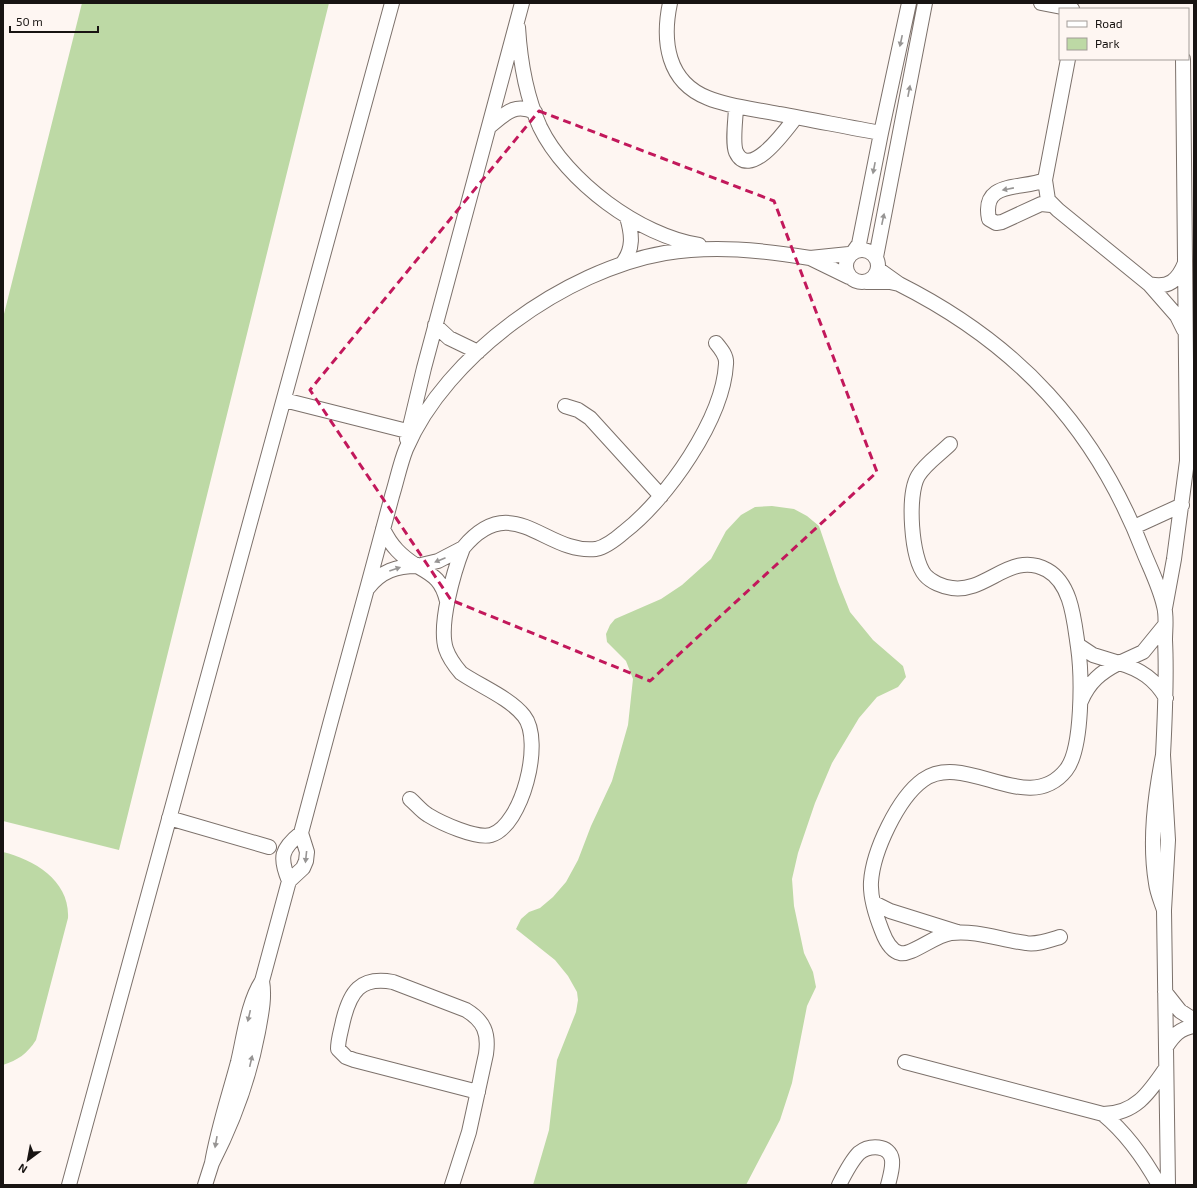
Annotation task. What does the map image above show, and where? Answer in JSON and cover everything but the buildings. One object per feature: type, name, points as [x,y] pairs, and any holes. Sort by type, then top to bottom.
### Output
[{"type":"street","points":[[69,1185],[392,3]]},
{"type":"street","points":[[282,864],[283,852],[296,837],[412,431],[435,325],[522,3]]},
{"type":"street","points":[[670,3],[667,21],[667,48],[670,61],[677,72],[694,91],[706,98],[736,106],[881,133]]},
{"type":"street","points":[[849,277],[845,263],[859,244],[909,3]]},
{"type":"street","points":[[866,282],[874,277],[877,263],[925,3]]},
{"type":"street","points":[[1041,3],[1067,8]]},
{"type":"street","points":[[518,20],[519,40],[526,83],[540,127],[551,145],[567,166],[601,198],[627,217],[668,237],[691,244],[719,248],[758,250],[810,258],[852,253],[859,249],[868,251],[877,263],[899,284]]},
{"type":"street","points":[[1068,60],[1045,180],[1048,200],[1051,205],[1149,284],[1177,316],[1186,333]]},
{"type":"street","points":[[1168,1185],[1164,910],[1168,840],[1164,755],[1166,698],[1164,625],[1165,608],[1182,505],[1187,462],[1183,60]]},
{"type":"street","points":[[736,106],[736,152],[740,157],[747,160],[754,159],[764,154],[796,117]]},
{"type":"street","points":[[490,126],[512,110],[525,107],[535,112]]},
{"type":"street","points":[[1045,180],[1034,185],[1004,189],[994,192],[990,197],[989,219],[996,223],[1002,222],[1041,204],[1051,205]]},
{"type":"street","points":[[622,264],[627,257],[632,234],[627,217]]},
{"type":"street","points":[[412,431],[448,383],[478,352],[532,308],[556,294],[610,267],[636,258],[666,253],[719,248]]},
{"type":"street","points":[[810,258],[857,282],[890,282],[899,284],[923,296],[979,332],[1001,349],[1059,405],[1102,466],[1134,527],[1165,608]]},
{"type":"street","points":[[1149,284],[1165,285],[1173,281],[1180,275],[1185,263]]},
{"type":"street","points":[[435,325],[449,338],[478,352]]},
{"type":"street","points":[[366,592],[375,579],[383,573],[402,566],[417,566],[438,561],[463,548],[478,532],[495,524],[504,523],[535,530],[575,547],[597,549],[614,540],[630,528],[661,496],[682,468],[696,445],[722,389],[727,363],[724,355],[716,343]]},
{"type":"street","points":[[284,400],[412,431]]},
{"type":"street","points":[[565,406],[578,410],[590,418],[661,496]]},
{"type":"street","points":[[950,444],[918,476],[914,486],[912,511],[915,543],[922,570],[926,576],[941,585],[960,589],[972,587],[1008,568],[1019,564],[1029,564],[1045,569],[1060,580],[1065,588],[1071,606],[1078,645],[1080,672],[1078,737],[1072,761],[1065,772],[1049,784],[1041,787],[1026,788],[948,772],[932,775],[919,784],[906,798],[882,841],[873,870],[871,883],[874,904],[884,935],[894,950],[900,954],[911,952],[938,936],[959,932]]},
{"type":"street","points":[[1134,527],[1182,505]]},
{"type":"street","points":[[383,529],[391,545],[400,554],[438,579],[444,588],[447,601]]},
{"type":"street","points":[[410,799],[428,815],[466,832],[485,836],[493,834],[500,830],[508,822],[516,807],[524,788],[532,756],[532,734],[524,716],[516,708],[461,673],[449,657],[444,641],[447,601],[456,565],[463,548]]},
{"type":"street","points":[[1079,705],[1085,690],[1092,681],[1119,663],[1143,652],[1164,625]]},
{"type":"street","points":[[1078,645],[1093,655],[1144,673],[1162,690],[1166,698]]},
{"type":"street","points":[[169,818],[269,848],[282,864],[288,881],[262,981],[255,992],[217,1135],[212,1163],[205,1185]]},
{"type":"street","points":[[269,848],[296,837]]},
{"type":"street","points":[[288,881],[303,868],[306,861],[307,852],[296,837]]},
{"type":"street","points":[[874,904],[890,911],[959,932],[981,934],[1029,944],[1060,938]]},
{"type":"street","points":[[452,1185],[469,1132],[478,1092],[488,1043],[486,1029],[475,1015],[466,1010],[393,982],[373,981],[357,988],[347,1004],[338,1042],[338,1049],[342,1053],[354,1060],[478,1092]]},
{"type":"street","points":[[1165,992],[1180,1011],[1194,1020]]},
{"type":"street","points":[[1166,1047],[1175,1034],[1194,1026]]},
{"type":"street","points":[[905,1062],[1102,1114],[1117,1114],[1135,1104],[1151,1089],[1166,1068]]},
{"type":"street","points":[[1102,1114],[1117,1126],[1127,1138],[1159,1185]]},
{"type":"street","points":[[839,1185],[859,1154],[866,1148],[874,1147],[886,1150],[890,1153],[892,1166],[888,1185]]},
{"type":"highlighted area","points":[[539,111],[774,201],[877,472],[650,681],[451,600],[310,390]]},
{"type":"green space","points":[[82,3],[329,3],[119,850],[3,821],[3,318]]},
{"type":"green space","points":[[772,506],[794,509],[807,516],[819,526],[850,612],[873,640],[903,666],[906,677],[898,687],[877,697],[859,718],[832,763],[815,803],[798,853],[792,879],[794,906],[804,953],[813,972],[816,987],[807,1006],[792,1083],[780,1120],[746,1185],[533,1185],[549,1130],[557,1060],[576,1012],[578,1000],[577,992],[568,976],[555,960],[516,929],[521,919],[529,912],[540,908],[553,897],[566,882],[578,860],[591,826],[612,781],[628,725],[633,679],[626,661],[607,642],[606,634],[610,625],[615,619],[661,599],[682,585],[711,559],[726,531],[741,515],[755,507]]},
{"type":"green space","points":[[3,852],[27,860],[48,874],[57,883],[63,893],[67,905],[68,918],[36,1040],[22,1056],[3,1065]]}]
